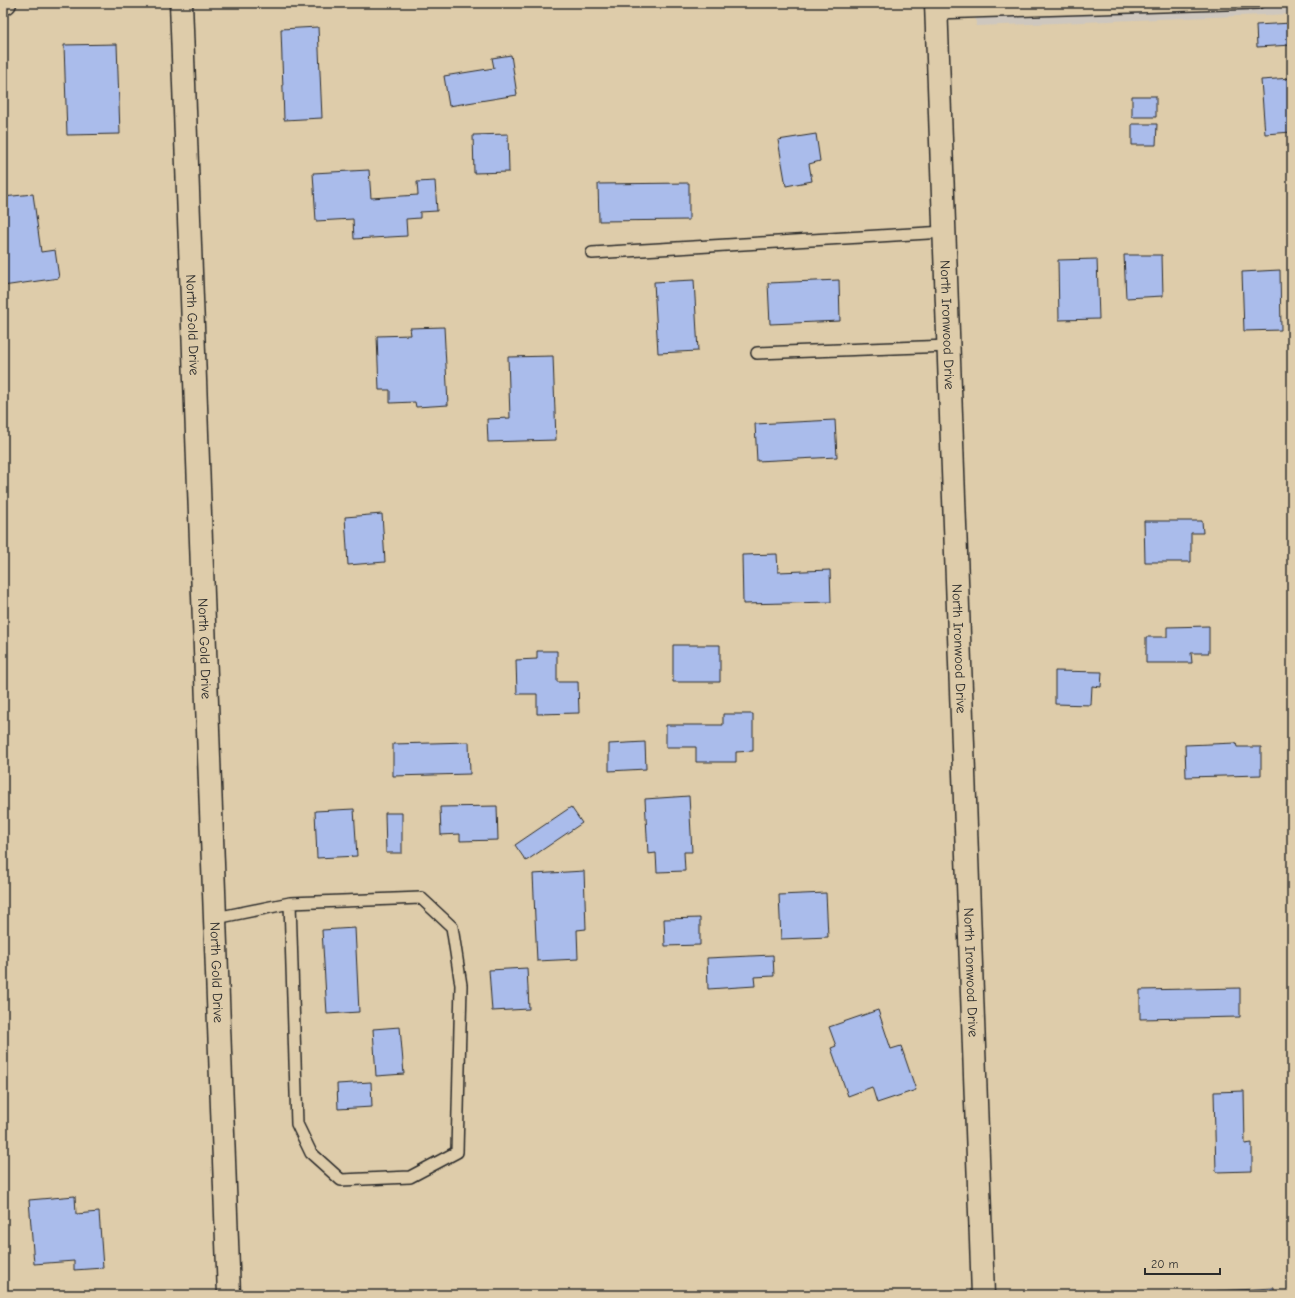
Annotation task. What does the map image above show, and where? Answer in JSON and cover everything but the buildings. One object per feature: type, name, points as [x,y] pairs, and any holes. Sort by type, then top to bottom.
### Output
[{"type":"street","name":"North Gold Drive","points":[[181,3],[230,1295]]},
{"type":"street","name":"North Ironwood Drive","points":[[936,8],[983,1295]]},
{"type":"lane","points":[[936,8],[1258,3]]},
{"type":"lane","points":[[592,253],[945,232]]},
{"type":"lane","points":[[757,353],[949,346]]},
{"type":"lane","points":[[216,918],[290,902],[421,898],[452,927],[461,986],[457,1152],[410,1177],[341,1180],[312,1154],[297,1124],[290,902]]},
{"type":"shaded area","points":[[975,3],[1292,3],[1292,14],[976,26]]}]
